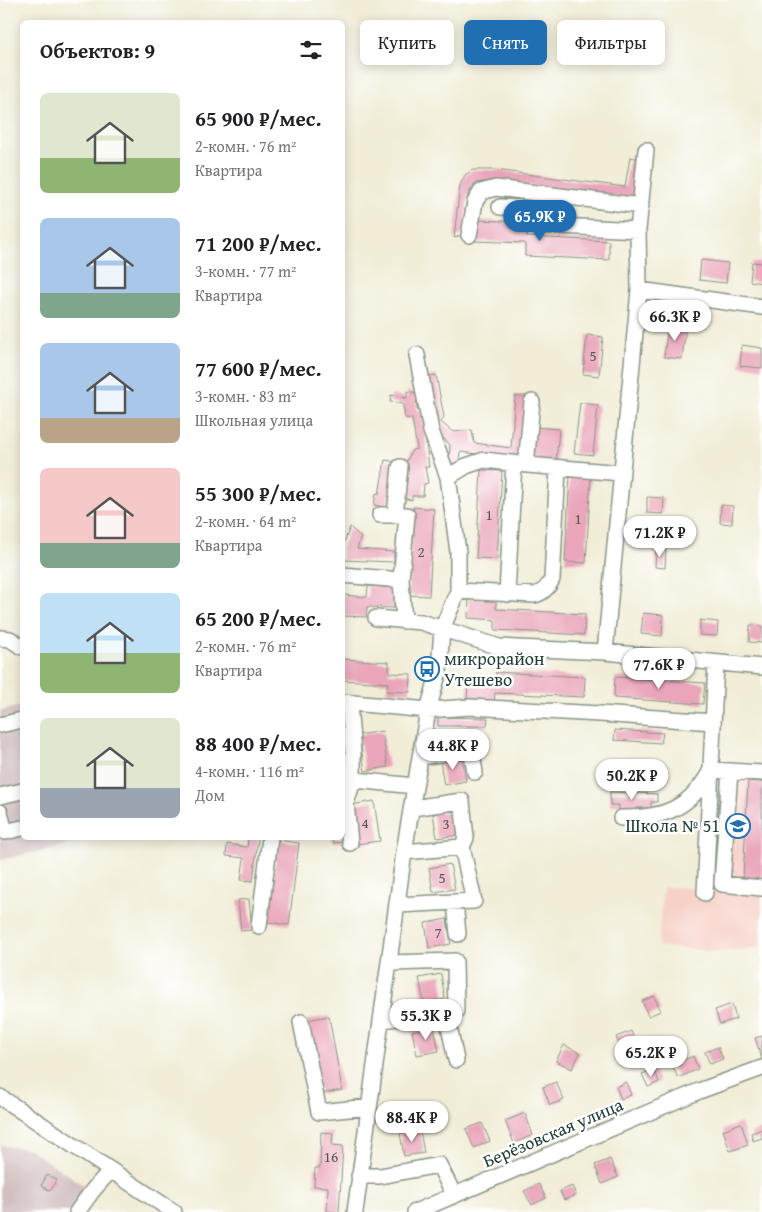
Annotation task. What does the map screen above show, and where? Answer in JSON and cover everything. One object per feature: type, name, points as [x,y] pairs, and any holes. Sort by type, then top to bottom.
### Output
[{"type":"street","points":[[605,652],[639,290],[638,230],[646,150]]},
{"type":"street","points":[[469,236],[475,202],[481,192],[496,188],[640,206]]},
{"type":"street","points":[[542,193],[539,225],[638,230]]},
{"type":"street","points":[[500,207],[540,209]]},
{"type":"street","points":[[639,290],[762,307]]},
{"type":"street","points":[[355,1212],[404,852],[428,710],[439,671],[442,629],[458,591],[458,552],[448,477],[431,431],[417,355]]},
{"type":"street","points":[[507,594],[520,464],[532,402]]},
{"type":"street","points":[[448,477],[466,466],[484,460],[621,473]]},
{"type":"street","points":[[395,515],[400,467]]},
{"type":"street","points":[[458,591],[534,596],[541,593],[548,586],[552,579],[558,468]]},
{"type":"street","points":[[380,515],[407,515],[401,580],[404,621]]},
{"type":"street","points":[[345,575],[401,580]]},
{"type":"street","points":[[376,618],[421,622],[499,647],[605,652],[762,667]]},
{"type":"street","points":[[0,638],[10,639],[20,646]]},
{"type":"street","points":[[705,893],[716,663]]},
{"type":"street","points":[[350,843],[346,803],[353,754],[346,703],[428,710],[470,707],[713,722]]},
{"type":"street","points":[[0,725],[20,720]]},
{"type":"street","points":[[420,757],[471,749],[475,772]]},
{"type":"street","points":[[711,770],[762,773]]},
{"type":"street","points":[[621,818],[652,817],[670,812],[689,800],[704,784],[711,770]]},
{"type":"street","points":[[730,771],[722,884],[762,888]]},
{"type":"street","points":[[348,780],[416,786]]},
{"type":"street","points":[[0,796],[20,791]]},
{"type":"street","points":[[398,905],[474,901],[462,847],[466,838],[462,801],[412,808]]},
{"type":"street","points":[[0,812],[4,832],[20,828]]},
{"type":"street","points":[[259,926],[270,840]]},
{"type":"street","points":[[404,852],[462,847]]},
{"type":"street","points":[[455,902],[458,934]]},
{"type":"street","points":[[381,1020],[456,1011],[455,961],[390,963]]},
{"type":"street","points":[[446,1012],[456,1060]]},
{"type":"street","points":[[301,1022],[319,1112],[369,1107]]},
{"type":"street","name":"Берёзовская улица","points":[[415,1212],[699,1091],[762,1068]]},
{"type":"street","points":[[0,1097],[174,1212]]},
{"type":"street","points":[[359,1176],[380,1176],[439,1165],[450,1187]]},
{"type":"street","points":[[77,1212],[92,1190],[110,1171]]},
{"type":"shaded area","points":[[20,706],[20,840],[88,840],[0,860],[0,711]]},
{"type":"shaded area","name":"Школа № 51","points":[[717,763],[762,765],[762,944],[757,948],[718,952],[658,946],[663,887],[710,889]]},
{"type":"shaded area","points":[[0,1145],[29,1149],[97,1194],[86,1212],[0,1212]]},
{"type":"building","points":[[630,157],[641,159],[633,199],[490,181],[475,183],[468,194],[464,234],[454,238],[460,185],[465,175],[473,170],[495,170],[625,187]]},
{"type":"building","points":[[476,220],[527,222],[527,237],[609,241],[609,260],[525,256],[525,243],[475,241]]},
{"type":"building","points":[[701,260],[728,263],[726,283],[699,280]]},
{"type":"building","points":[[752,262],[762,263],[762,283],[750,281]]},
{"type":"building","points":[[694,309],[707,311],[706,318],[693,317]]},
{"type":"building","points":[[668,326],[686,327],[682,359],[664,357]]},
{"type":"building","points":[[587,335],[603,337],[599,376],[583,374]]},
{"type":"building","points":[[742,345],[762,348],[762,368],[740,366]]},
{"type":"building","points":[[436,375],[444,417],[441,422],[453,432],[472,430],[474,443],[511,448],[515,396],[528,396],[523,459],[460,452],[458,467],[449,467],[450,445],[434,428],[424,377]]},
{"type":"building","points":[[407,391],[416,393],[417,410],[422,411],[429,467],[425,467],[428,483],[424,484],[423,496],[412,496],[412,500],[402,498],[405,465],[412,450],[417,449],[412,419],[405,418],[403,404],[390,402],[391,395],[407,398]]},
{"type":"building","points":[[580,403],[598,405],[593,455],[574,453]]},
{"type":"building","points":[[534,427],[559,429],[556,462],[530,459]]},
{"type":"building","points":[[385,460],[396,462],[393,469],[388,508],[374,505],[376,493],[379,494]]},
{"type":"building","points":[[481,470],[502,471],[497,559],[476,558]]},
{"type":"building","points":[[570,474],[591,475],[586,563],[565,562]]},
{"type":"building","points":[[647,497],[664,498],[663,514],[647,513]]},
{"type":"building","points":[[721,505],[733,506],[732,524],[720,523]]},
{"type":"building","points":[[413,507],[434,509],[429,596],[408,595]]},
{"type":"building","points":[[350,527],[361,537],[357,549],[394,552],[394,562],[345,560],[345,540]]},
{"type":"building","points":[[656,549],[666,550],[665,568],[655,567]]},
{"type":"building","points":[[368,586],[395,588],[394,608],[367,607],[366,617],[345,616],[345,595],[367,597]]},
{"type":"building","points":[[469,598],[496,599],[496,609],[585,614],[584,635],[495,630],[495,620],[468,618]]},
{"type":"building","points":[[643,613],[663,615],[662,636],[641,634]]},
{"type":"building","points":[[700,620],[718,622],[717,636],[700,635]]},
{"type":"building","points":[[750,625],[762,626],[762,643],[749,642]]},
{"type":"building","points":[[345,659],[389,662],[389,673],[411,674],[410,692],[386,691],[388,683],[345,680]]},
{"type":"building","points":[[496,672],[585,677],[584,697],[495,693],[494,703],[467,701],[468,681],[495,683]]},
{"type":"building","points":[[615,677],[705,683],[703,704],[614,698]]},
{"type":"building","points":[[438,717],[488,718],[487,726],[438,726]]},
{"type":"building","points":[[615,730],[663,733],[661,743],[614,740]]},
{"type":"building","points":[[382,731],[388,767],[365,771],[359,735]]},
{"type":"building","points":[[462,757],[466,781],[444,785],[440,761]]},
{"type":"building","points":[[748,781],[762,782],[762,881],[743,879]]},
{"type":"building","points":[[610,792],[657,794],[657,802],[651,802],[651,808],[637,808],[637,812],[619,811],[619,805],[610,805]]},
{"type":"building","points":[[374,801],[380,841],[356,844],[351,805]]},
{"type":"building","points":[[455,810],[459,835],[437,838],[433,814]]},
{"type":"building","points":[[248,840],[258,840],[253,881],[241,880],[244,858],[226,856],[227,844],[247,847]]},
{"type":"building","points":[[278,840],[299,843],[289,925],[268,922]]},
{"type":"building","points":[[332,840],[342,840],[343,842],[333,843]]},
{"type":"building","points":[[450,864],[455,889],[433,892],[429,868]]},
{"type":"building","points":[[249,899],[252,930],[241,931],[238,900]]},
{"type":"building","points":[[447,919],[451,944],[429,948],[425,923]]},
{"type":"building","points":[[441,974],[445,999],[424,1003],[419,978]]},
{"type":"building","points":[[654,996],[661,1011],[648,1016],[642,1001]]},
{"type":"building","points":[[732,1004],[736,1019],[720,1024],[715,1010]]},
{"type":"building","points":[[329,1016],[342,1090],[320,1094],[307,1020]]},
{"type":"building","points":[[434,1027],[439,1051],[417,1055],[412,1031]]},
{"type":"building","points":[[631,1031],[637,1046],[622,1052],[616,1037]]},
{"type":"building","points":[[762,1036],[762,1059],[755,1038]]},
{"type":"building","points":[[564,1045],[580,1053],[572,1069],[556,1061]]},
{"type":"building","points":[[718,1047],[723,1059],[710,1064],[705,1052]]},
{"type":"building","points":[[693,1056],[698,1069],[678,1078],[672,1065]]},
{"type":"building","points":[[654,1069],[659,1082],[648,1087],[642,1074]]},
{"type":"building","points":[[556,1082],[564,1100],[550,1105],[543,1087]]},
{"type":"building","points":[[626,1082],[631,1095],[621,1099],[616,1087]]},
{"type":"building","points":[[525,1113],[533,1135],[514,1143],[505,1121]]},
{"type":"building","points":[[482,1123],[490,1141],[474,1148],[466,1129]]},
{"type":"building","points":[[741,1123],[748,1145],[730,1151],[723,1130]]},
{"type":"building","points":[[762,1129],[762,1138],[753,1141],[751,1133]]},
{"type":"building","points":[[420,1130],[424,1153],[404,1156],[400,1133]]},
{"type":"building","points":[[321,1132],[333,1133],[332,1145],[343,1146],[339,1212],[327,1211],[328,1187],[314,1186],[315,1168],[320,1168]]},
{"type":"building","points":[[610,1159],[618,1177],[602,1184],[595,1165]]},
{"type":"building","points":[[47,1175],[57,1180],[50,1191],[41,1186]]},
{"type":"building","points":[[539,1184],[546,1198],[532,1205],[524,1191]]},
{"type":"building","points":[[572,1186],[576,1195],[564,1200],[560,1191]]},
{"type":"place","name":"микрорайон Утешево","points":[[427,669]]},
{"type":"place","name":"Школа № 51","points":[[738,826]]}]
